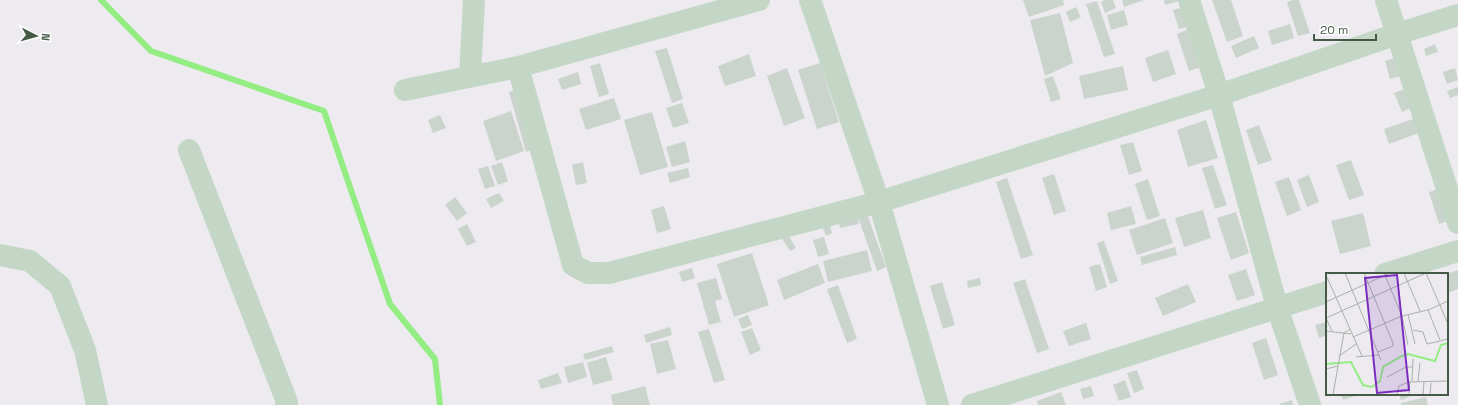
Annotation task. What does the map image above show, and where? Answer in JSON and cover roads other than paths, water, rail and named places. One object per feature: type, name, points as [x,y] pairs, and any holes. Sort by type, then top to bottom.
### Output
[{"type":"street","points":[[470,77],[474,0]]},
{"type":"street","points":[[405,90],[518,67],[759,0]]},
{"type":"street","points":[[810,0],[879,202],[938,405]]},
{"type":"street","points":[[1188,0],[1219,95],[1277,307],[1310,405]]},
{"type":"street","points":[[1386,0],[1458,223]]},
{"type":"street","points":[[518,67],[573,265],[588,273],[609,273],[879,202],[1219,95],[1458,14]]},
{"type":"street","points":[[189,150],[287,402],[286,405]]},
{"type":"street","points":[[1388,273],[1458,251]]},
{"type":"street","points":[[0,255],[30,261],[60,286],[85,350],[97,405]]},
{"type":"street","points":[[972,405],[1326,292]]},
{"type":"waterway","points":[[101,0],[151,51],[324,111],[390,304],[435,359],[440,405]]}]
